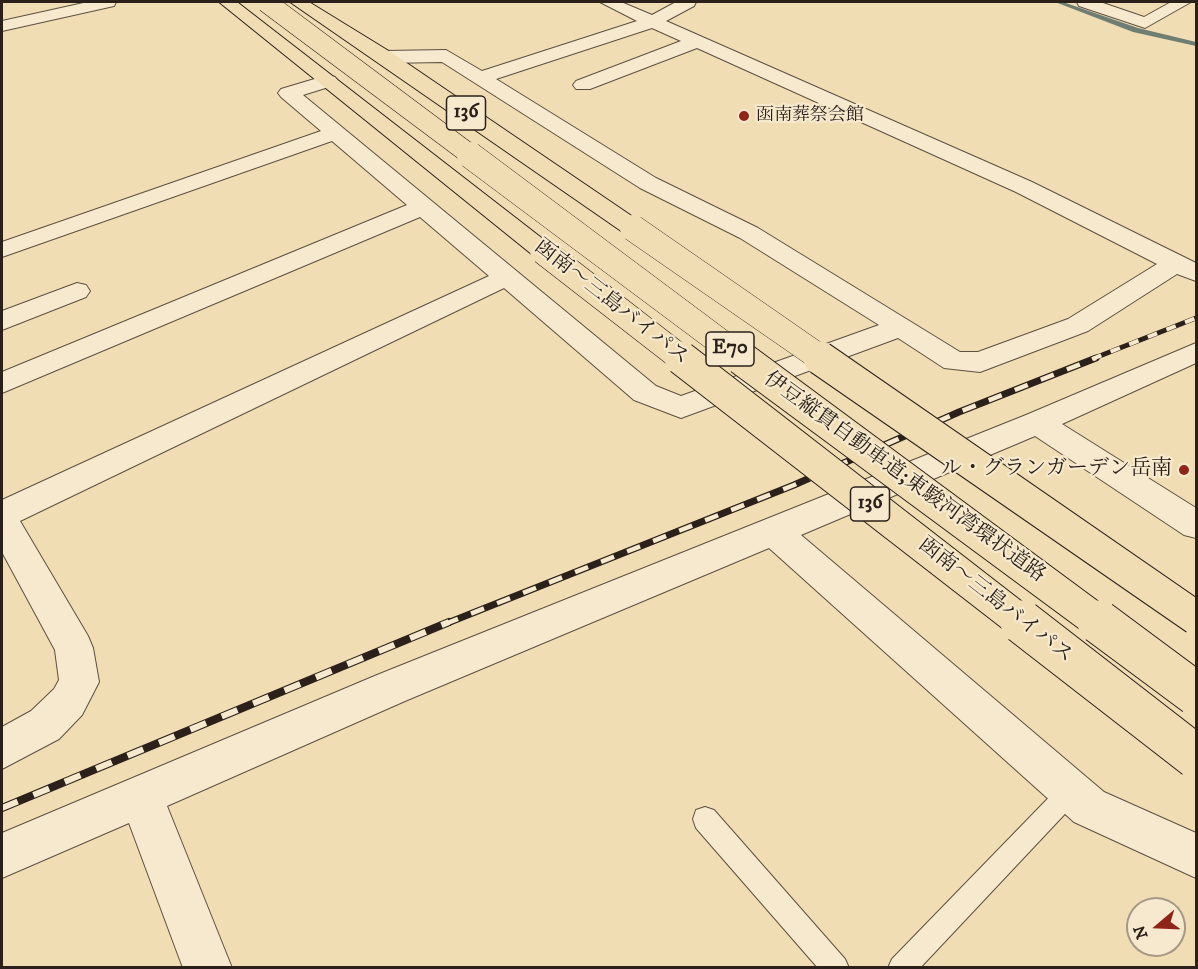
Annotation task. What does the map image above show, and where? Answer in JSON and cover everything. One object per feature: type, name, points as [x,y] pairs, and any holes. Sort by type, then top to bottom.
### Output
[{"type":"highway","name":"函南～三島バイパス","points":[[227,2],[543,251],[1197,757]]},
{"type":"highway","name":"伊豆縦貫自動車道;東駿河湾環状道路","points":[[266,2],[699,327],[1197,694]]},
{"type":"highway","name":"136","points":[[298,2],[385,57],[1197,618]]},
{"type":"street","points":[[2,26],[108,2]]},
{"type":"street","points":[[608,2],[1024,187],[1186,268]]},
{"type":"street","points":[[479,78],[652,22],[688,2]]},
{"type":"street","points":[[1084,2],[1145,23],[1183,2]]},
{"type":"street","points":[[583,85],[696,42]]},
{"type":"street","points":[[385,57],[446,56],[630,173],[749,233],[954,361],[980,362],[1078,326],[1186,268]]},
{"type":"street","points":[[328,81],[288,93],[505,278],[645,393],[681,407],[901,327]]},
{"type":"street","points":[[2,250],[336,134]]},
{"type":"street","points":[[2,383],[423,207]]},
{"type":"street","points":[[2,515],[505,278]]},
{"type":"street","points":[[2,321],[77,291]]},
{"type":"street","points":[[2,856],[391,688],[1037,423],[1197,352]]},
{"type":"street","points":[[1037,423],[1197,525]]},
{"type":"street","points":[[2,521],[74,648],[79,682],[68,702],[45,725],[2,749]]},
{"type":"street","points":[[774,532],[1089,807],[1197,856]]},
{"type":"street","points":[[141,797],[208,968]]},
{"type":"lane","points":[[901,968],[1070,792]]},
{"type":"lane","points":[[705,819],[836,968]]},
{"type":"waterway","points":[[1058,2],[1136,30],[1196,44]]},
{"type":"railway","points":[[1092,359],[1196,318]]},
{"type":"railway","points":[[445,624],[794,485],[959,412],[1096,358]]},
{"type":"railway","points":[[2,808],[449,622]]},
{"type":"place","name":"函南葬祭会館","points":[[744,116]]},
{"type":"place","name":"ル・グランガーデン岳南","points":[[1184,470]]}]
